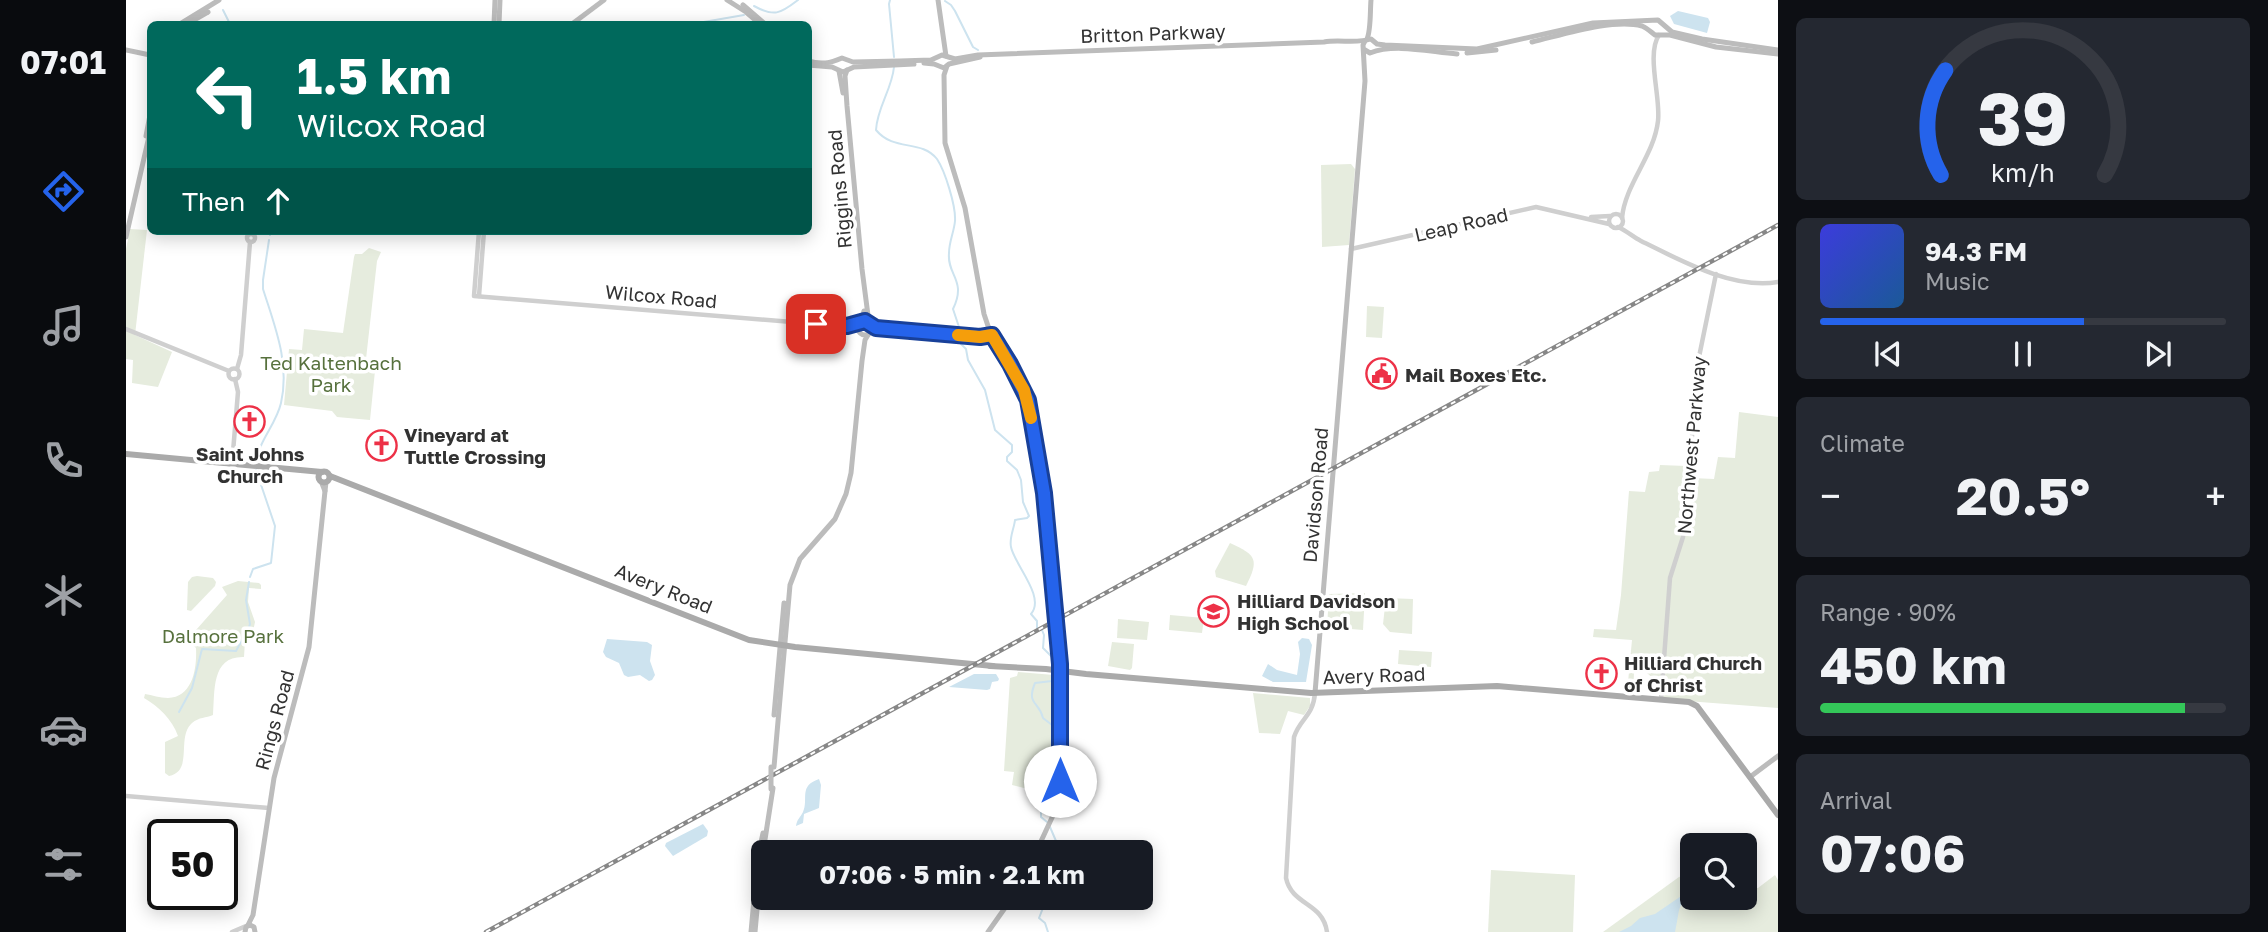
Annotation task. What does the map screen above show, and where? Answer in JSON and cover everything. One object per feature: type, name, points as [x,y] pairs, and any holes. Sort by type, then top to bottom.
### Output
[{"type":"main road","points":[[185,21],[219,0]]},
{"type":"main road","points":[[192,21],[225,0]]},
{"type":"main road","points":[[497,0],[497,21]]},
{"type":"main road","points":[[576,21],[604,0]]},
{"type":"main road","points":[[938,0],[948,61],[944,72],[945,143],[965,208],[983,312],[992,335],[1024,390],[1030,408],[1046,507],[1061,672],[1059,796],[1042,840]]},
{"type":"main road","name":"Davidson Road","points":[[1315,693],[1365,44],[1370,32],[1371,0]]},
{"type":"main road","points":[[730,1],[756,21]]},
{"type":"main road","points":[[730,1],[751,10],[762,21]]},
{"type":"main road","name":"Davidson Road","points":[[1364,80],[1368,58],[1375,47],[1370,11]]},
{"type":"main road","points":[[1654,21],[1650,25],[1656,33]]},
{"type":"main road","points":[[1365,44],[1375,47],[1477,50],[1593,23],[1660,21],[1672,32],[1778,52]]},
{"type":"main road","points":[[1365,44],[1375,47],[1477,53],[1595,27],[1637,25],[1656,33],[1716,47],[1778,52]]},
{"type":"main road","points":[[1656,33],[1665,26]]},
{"type":"main road","name":"Britton Parkway","points":[[948,61],[984,55],[1324,43],[1333,40],[1365,44]]},
{"type":"main road","points":[[943,43],[938,66],[944,82]]},
{"type":"main road","points":[[126,52],[147,56]]},
{"type":"main road","points":[[900,63],[938,57],[948,61]]},
{"type":"main road","points":[[812,63],[829,64],[842,58],[853,62],[886,64]]},
{"type":"main road","points":[[837,60],[835,65],[838,70]]},
{"type":"main road","points":[[847,70],[848,60]]},
{"type":"main road","points":[[812,64],[847,70],[900,63],[928,63],[942,68],[948,61]]},
{"type":"main road","name":"Riggins Road","points":[[838,70],[847,106]]},
{"type":"main road","name":"Riggins Road","points":[[753,932],[758,856],[772,789],[785,595],[802,550],[836,514],[846,494],[850,481],[865,340],[870,328],[847,106],[847,70]]},
{"type":"main road","points":[[126,237],[147,129]]},
{"type":"main road","points":[[127,225],[147,144]]},
{"type":"main road","name":"Riggins Road","points":[[862,269],[862,361]]},
{"type":"main road","points":[[860,327],[992,335]]},
{"type":"main road","points":[[860,327],[870,328]]},
{"type":"main road","name":"Avery Road","points":[[126,454],[297,470],[325,482]]},
{"type":"main road","name":"Avery Road","points":[[297,470],[325,482],[340,481],[404,504],[749,640],[782,646],[990,666],[1315,693],[1497,686],[1689,702],[1697,706],[1750,777]]},
{"type":"main road","name":"Rings Road","points":[[249,929],[278,761],[309,647],[325,482]]},
{"type":"main road","points":[[1778,756],[1750,777],[1778,815]]},
{"type":"main road","points":[[988,932],[1004,910]]},
{"type":"street","points":[[1656,33],[1652,63],[1659,116],[1655,138],[1628,197],[1618,228],[1701,270],[1758,283],[1778,282]]},
{"type":"street","points":[[1609,224],[1628,197]]},
{"type":"street","name":"Leap Road","points":[[1351,249],[1530,208],[1572,214],[1618,228]]},
{"type":"street","name":"Leap Road","points":[[1572,214],[1599,218],[1614,215]]},
{"type":"street","points":[[1614,215],[1645,243]]},
{"type":"street","points":[[235,379],[239,374],[237,369],[241,356],[249,235]]},
{"type":"street","name":"Wilcox Road","points":[[482,235],[476,296],[860,327]]},
{"type":"street","name":"Northwest Parkway","points":[[1661,699],[1670,578],[1683,537],[1700,348],[1716,274]]},
{"type":"street","points":[[126,329],[229,371],[237,369]]},
{"type":"street","points":[[229,371],[229,376],[235,379]]},
{"type":"street","points":[[232,464],[238,392],[235,379]]},
{"type":"street","name":"Davidson Road","points":[[1315,693],[1312,710],[1294,737],[1286,878],[1292,893],[1323,917],[1327,932]]},
{"type":"street","points":[[126,797],[269,809]]},
{"type":"street","points":[[234,932],[249,929]]},
{"type":"green space","points":[[1351,164],[1355,169],[1349,245],[1322,247],[1321,165]]},
{"type":"green space","points":[[130,229],[147,230],[135,335],[172,352],[158,387],[132,383],[133,360],[126,359],[126,249]]},
{"type":"green space","name":"Ted Kaltenbach Park","points":[[369,248],[381,252],[377,261],[366,359],[376,361],[370,420],[337,417],[332,411],[284,405],[289,349],[302,350],[304,329],[343,333],[354,257]]},
{"type":"green space","points":[[1367,306],[1384,307],[1382,338],[1366,337]]},
{"type":"green space","points":[[1739,412],[1778,417],[1778,708],[1661,699],[1658,685],[1642,669],[1641,673],[1634,673],[1633,693],[1627,693],[1632,640],[1593,637],[1594,629],[1616,630],[1629,491],[1645,492],[1649,472],[1659,471],[1660,465],[1686,466],[1692,478],[1714,479],[1718,457],[1735,458]]},
{"type":"green space","points":[[1230,543],[1246,551],[1253,559],[1253,570],[1246,586],[1216,577],[1215,571]]},
{"type":"green space","points":[[197,576],[213,578],[216,582],[191,611],[187,610],[188,582]]},
{"type":"green space","name":"Dalmore Park","points":[[238,581],[261,585],[261,589],[249,588],[248,602],[255,622],[251,641],[245,641],[244,657],[233,658],[220,669],[215,686],[213,715],[195,721],[187,729],[181,768],[169,776],[165,773],[165,742],[178,736],[164,714],[144,698],[145,694],[168,698],[183,693],[188,687],[196,664],[196,648],[180,635],[196,630],[227,595],[222,587]]},
{"type":"green space","points":[[1365,593],[1363,630],[1327,627],[1329,594]]},
{"type":"green space","points":[[1386,598],[1413,599],[1412,634],[1390,632],[1383,624]]},
{"type":"green space","points":[[1170,615],[1204,618],[1202,633],[1169,630]]},
{"type":"green space","points":[[1118,619],[1149,622],[1147,640],[1117,638]]},
{"type":"green space","points":[[1112,642],[1134,644],[1130,670],[1108,666]]},
{"type":"green space","points":[[1399,650],[1432,652],[1431,667],[1398,664]]},
{"type":"green space","points":[[1018,672],[1054,675],[1058,681],[1056,801],[1055,794],[1012,785],[1014,772],[1004,771],[1010,678],[1017,676]]},
{"type":"green space","points":[[1253,693],[1310,698],[1310,706],[1304,715],[1288,711],[1280,734],[1259,733]]},
{"type":"green space","points":[[1491,870],[1575,875],[1573,932],[1488,932]]},
{"type":"green space","points":[[1775,875],[1778,880],[1778,932],[1603,932],[1679,877],[1680,910],[1757,910],[1757,888]]},
{"type":"water","points":[[1678,11],[1708,18],[1710,22],[1707,33],[1674,24],[1670,16]]},
{"type":"water","points":[[1302,638],[1309,639],[1312,645],[1306,682],[1273,682],[1262,676],[1268,664],[1277,670],[1297,675],[1300,654],[1298,642]]},
{"type":"water","points":[[607,639],[647,642],[652,645],[650,661],[655,675],[652,680],[640,675],[624,675],[619,663],[606,657],[603,652]]},
{"type":"water","points":[[974,674],[996,674],[999,679],[992,682],[987,690],[949,687]]},
{"type":"water","points":[[819,779],[819,808],[804,814],[803,823],[796,826],[805,807],[806,789]]},
{"type":"water","points":[[703,824],[708,831],[707,836],[673,856],[665,846],[666,843]]},
{"type":"water","points":[[1680,897],[1675,932],[1619,932],[1640,918],[1655,914]]},
{"type":"waterway","points":[[754,6],[772,13],[798,0]]},
{"type":"waterway","points":[[890,0],[894,57]]},
{"type":"waterway","points":[[945,1],[951,5],[973,47],[978,50]]},
{"type":"waterway","points":[[223,10],[228,21]]},
{"type":"waterway","points":[[709,21],[744,15]]},
{"type":"waterway","points":[[894,67],[876,130],[891,141],[931,153],[943,172],[955,215],[949,261],[957,285],[957,299],[953,309],[961,333]]},
{"type":"waterway","points":[[256,464],[260,448],[279,411],[284,374],[280,345],[263,289],[269,240]]},
{"type":"waterway","points":[[960,339],[959,342],[966,349],[968,360],[985,390],[995,430],[1012,445],[1007,461],[1017,470],[1023,502],[1029,516],[1015,520],[1011,547],[1035,599],[1031,614],[1037,621],[1037,628]]},
{"type":"waterway","points":[[250,577],[253,569],[271,563],[275,526],[256,470]]},
{"type":"waterway","points":[[179,712],[192,688],[202,649],[236,651],[246,637],[250,624],[246,600],[249,582]]},
{"type":"waterway","points":[[1042,630],[1043,648],[1054,659],[1054,665]]},
{"type":"waterway","points":[[1047,822],[1041,817],[1041,809],[1052,807],[1054,803],[1052,795],[1047,791],[1048,780],[1057,761],[1056,750],[1052,725],[1043,718],[1032,695],[1035,683],[1052,681],[1054,675]]},
{"type":"waterway","points":[[1050,827],[1056,840]]},
{"type":"waterway","points":[[1042,910],[1039,918],[1045,923],[1048,932]]},
{"type":"railway","points":[[486,932],[1778,225]]},
{"type":"slow traffic","points":[[958,335],[992,335],[1024,390],[1031,418]]},
{"type":"place","name":"Mail Boxes Etc.","points":[[1382,374]]},
{"type":"place","name":"Saint Johns Church","points":[[250,422]]},
{"type":"place","name":"Vineyard at Tuttle Crossing","points":[[381,445]]},
{"type":"place","name":"Hilliard Davidson High School","points":[[1214,611]]},
{"type":"place","name":"Hilliard Church of Christ","points":[[1601,673]]},
{"type":"route","points":[[816,324],[847,326],[865,321],[873,327],[889,329],[980,337],[992,335],[1010,364],[1028,400],[1044,493],[1060,664],[1060,781]]}]
